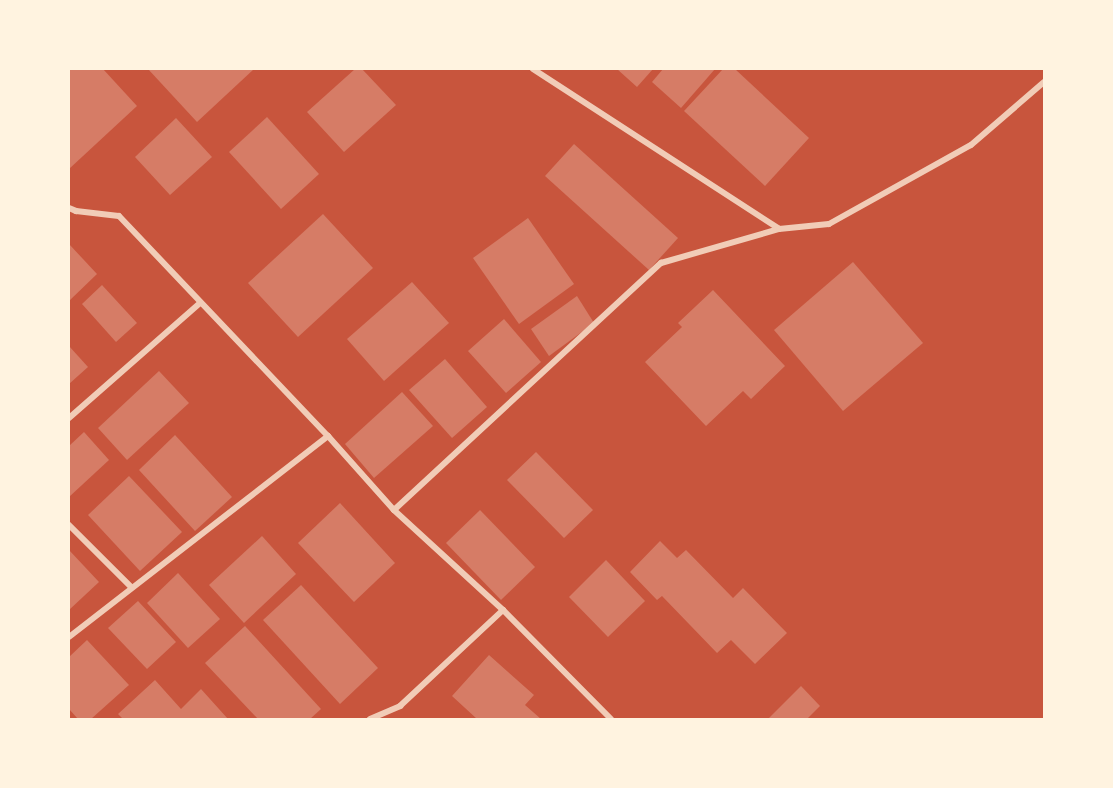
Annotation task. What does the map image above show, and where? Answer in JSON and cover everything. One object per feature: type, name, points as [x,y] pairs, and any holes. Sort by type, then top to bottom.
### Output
[{"type":"street","points":[[534,69],[779,229]]},
{"type":"street","points":[[394,510],[660,263],[779,229],[830,224],[971,145],[1044,82]]},
{"type":"street","points":[[69,208],[76,211],[119,216],[328,435],[394,510],[502,610],[611,719]]},
{"type":"street","points":[[69,418],[200,303]]},
{"type":"street","points":[[69,637],[328,435]]},
{"type":"street","points":[[69,525],[131,587]]},
{"type":"street","points":[[370,719],[400,706],[502,610]]},
{"type":"building","points":[[71,69],[103,69],[137,106],[69,169],[69,71]]},
{"type":"building","points":[[148,69],[254,69],[197,122]]},
{"type":"building","points":[[355,69],[362,69],[396,105],[344,152],[307,112]]},
{"type":"building","points":[[617,69],[653,69],[637,87]]},
{"type":"building","points":[[663,69],[715,69],[681,108],[652,82]]},
{"type":"building","points":[[723,69],[735,69],[809,138],[765,186],[684,111]]},
{"type":"building","points":[[267,117],[319,174],[281,209],[229,152]]},
{"type":"building","points":[[176,118],[212,157],[170,195],[135,157]]},
{"type":"building","points":[[574,144],[678,238],[649,270],[545,176]]},
{"type":"building","points":[[323,214],[373,268],[298,337],[248,283]]},
{"type":"building","points":[[528,218],[574,284],[519,324],[473,258]]},
{"type":"building","points":[[69,244],[97,274],[69,301]]},
{"type":"building","points":[[853,262],[923,343],[843,411],[774,330]]},
{"type":"building","points":[[412,282],[449,323],[384,381],[347,339]]},
{"type":"building","points":[[102,285],[137,323],[116,342],[82,304]]},
{"type":"building","points":[[713,290],[785,366],[751,399],[743,391],[706,426],[645,362],[682,327],[678,323]]},
{"type":"building","points":[[577,296],[594,323],[549,356],[531,329]]},
{"type":"building","points":[[504,319],[541,362],[506,393],[468,351]]},
{"type":"building","points":[[69,346],[88,367],[69,384]]},
{"type":"building","points":[[445,359],[487,407],[452,438],[409,390]]},
{"type":"building","points":[[159,371],[189,403],[127,460],[98,428]]},
{"type":"building","points":[[402,392],[433,426],[374,478],[345,444]]},
{"type":"building","points":[[84,432],[109,460],[69,497],[69,446]]},
{"type":"building","points":[[175,435],[232,497],[195,531],[139,470]]},
{"type":"building","points":[[536,452],[593,510],[564,538],[507,480]]},
{"type":"building","points":[[129,476],[182,532],[140,571],[88,515]]},
{"type":"building","points":[[340,503],[395,563],[354,602],[298,543]]},
{"type":"building","points":[[480,510],[535,567],[501,600],[446,543]]},
{"type":"building","points":[[262,536],[296,574],[244,623],[209,585]]},
{"type":"building","points":[[660,541],[677,558],[686,550],[733,598],[743,588],[787,633],[755,664],[731,640],[717,653],[662,596],[657,600],[630,572]]},
{"type":"building","points":[[69,550],[99,582],[69,610]]},
{"type":"building","points":[[606,560],[645,601],[608,637],[569,597]]},
{"type":"building","points":[[178,573],[220,619],[188,648],[147,603]]},
{"type":"building","points":[[301,585],[378,668],[340,704],[263,620]]},
{"type":"building","points":[[138,601],[176,642],[147,669],[108,628]]},
{"type":"building","points":[[245,626],[321,709],[310,719],[258,719],[205,663]]},
{"type":"building","points":[[87,640],[129,685],[91,719],[78,719],[69,709],[69,657]]},
{"type":"building","points":[[489,655],[534,695],[525,705],[541,719],[477,719],[452,696]]},
{"type":"building","points":[[155,680],[181,709],[201,689],[228,719],[123,719],[118,714]]},
{"type":"building","points":[[801,686],[820,706],[807,719],[768,719]]}]
